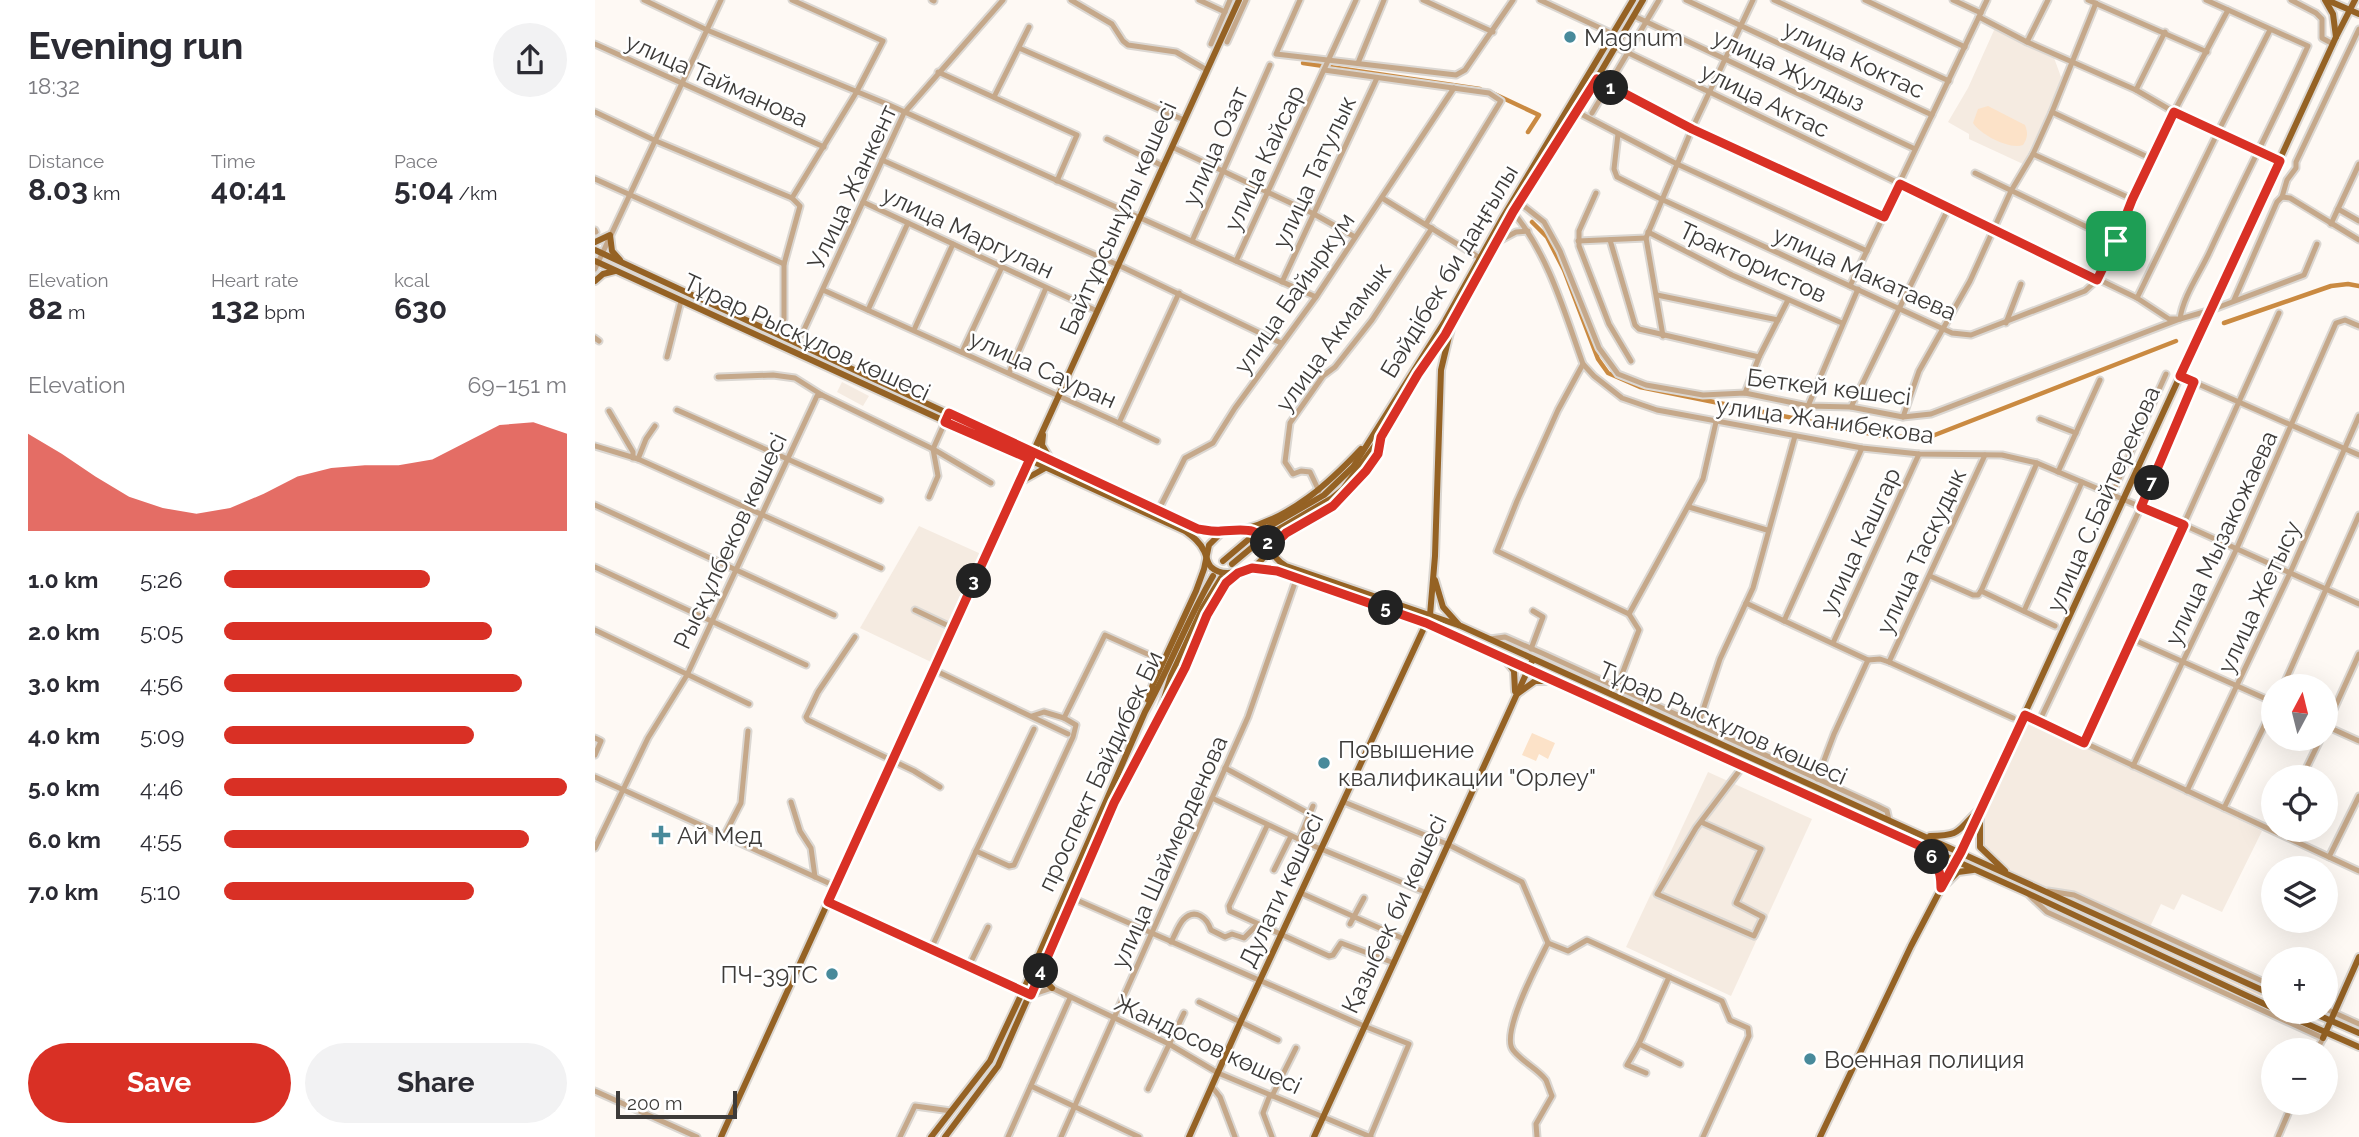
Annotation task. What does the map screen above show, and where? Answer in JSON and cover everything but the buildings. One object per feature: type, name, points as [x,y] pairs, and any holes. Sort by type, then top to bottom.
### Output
[{"type":"main road","name":"Байтұрсынұлы көшесі","points":[[721,1137],[1239,0]]},
{"type":"main road","name":"Бәйдібек би даңғылы","points":[[1513,212],[1452,324],[1381,437],[1355,473],[1332,498],[1268,531],[1324,495],[1353,467],[1445,321],[1503,217],[1633,0]]},
{"type":"main road","points":[[1513,212],[1577,112],[1643,0]]},
{"type":"main road","points":[[2326,0],[2333,14],[2335,40]]},
{"type":"main road","points":[[2326,0],[2359,14]]},
{"type":"main road","name":"улица С.Байтерекова","points":[[1820,1137],[1867,1034],[1961,852],[2335,40],[2357,0]]},
{"type":"main road","points":[[595,242],[610,235],[612,251],[623,263]]},
{"type":"main road","name":"Тұрар Рыскұлов көшесі","points":[[599,252],[949,413],[1032,456]]},
{"type":"main road","name":"Тұрар Рыскұлов көшесі","points":[[596,264],[945,422],[1032,456]]},
{"type":"main road","points":[[595,281],[603,274],[616,271]]},
{"type":"main road","name":"Дулати көшесі","points":[[1189,1137],[1430,615],[1434,574],[1441,370],[1452,324]]},
{"type":"main road","points":[[1428,360],[1439,365],[1441,370]]},
{"type":"main road","points":[[863,384],[867,376]]},
{"type":"main road","points":[[1044,428],[1042,445],[1050,465],[1159,509],[1198,529],[1223,531],[1243,530],[1262,524],[1309,499],[1372,437]]},
{"type":"main road","points":[[945,1137],[998,1066],[1114,803],[1185,668],[1217,596],[1226,583],[1238,573],[1263,561],[1286,533],[1333,506],[1346,494],[1378,454],[1381,437]]},
{"type":"main road","points":[[1032,456],[1185,531],[1198,541],[1211,567],[1220,572],[1238,573]]},
{"type":"main road","points":[[1020,482],[1050,465]]},
{"type":"main road","name":"Тұрар Рыскұлов көшесі","points":[[1243,530],[1260,534],[1271,548],[1274,559],[1286,566],[1461,626],[1533,659],[1628,696],[1762,762],[2261,989]]},
{"type":"main road","points":[[1145,712],[1163,661],[1196,591],[1211,542],[1223,531]]},
{"type":"main road","points":[[1223,561],[1253,542],[1232,564]]},
{"type":"main road","points":[[1252,568],[1297,577],[1426,623],[2025,892],[2261,1002]]},
{"type":"main road","points":[[1434,574],[1443,607],[1461,626]]},
{"type":"main road","name":"проспект Байдибек Би","points":[[931,1137],[990,1061],[1145,712],[1166,674],[1195,607],[1213,576]]},
{"type":"main road","points":[[1160,712],[1171,676],[1203,607],[1221,578]]},
{"type":"main road","points":[[1497,655],[1510,664],[1514,671],[1515,694]]},
{"type":"main road","name":"Қазыбек би көшесі","points":[[1314,1137],[1533,659]]},
{"type":"main road","points":[[1515,694],[1539,680],[1563,685]]},
{"type":"main road","points":[[1758,773],[1762,762]]},
{"type":"main road","points":[[1927,837],[1950,836],[1961,831],[1981,809]]},
{"type":"main road","points":[[1981,809],[1980,848],[2006,873]]},
{"type":"main road","points":[[1920,846],[1940,869],[1942,887]]},
{"type":"main road","points":[[1942,887],[1958,872],[1975,870]]},
{"type":"main road","points":[[2338,999],[2358,961]]},
{"type":"main road","points":[[1040,975],[1052,988]]},
{"type":"main road","points":[[2338,1019],[2359,1033]]},
{"type":"main road","points":[[2305,1024],[2324,1035],[2359,1047]]},
{"type":"main road","points":[[2324,1035],[2327,1024]]},
{"type":"street","points":[[644,0],[1316,297]]},
{"type":"street","points":[[596,264],[599,252],[656,141],[721,0]]},
{"type":"street","points":[[792,0],[883,41],[856,93],[792,198]]},
{"type":"street","name":"Улица Жанкент","points":[[802,334],[904,113],[1003,0]]},
{"type":"street","points":[[1071,0],[1112,23],[1125,43],[1176,52],[1207,70]]},
{"type":"street","points":[[1199,0],[1225,12]]},
{"type":"street","points":[[1211,44],[1230,0]]},
{"type":"street","points":[[1227,42],[1246,0]]},
{"type":"street","points":[[1300,0],[1276,54],[1456,75],[1465,70],[1513,0]]},
{"type":"street","points":[[1328,61],[1356,0]]},
{"type":"street","points":[[1358,63],[1384,0]]},
{"type":"street","points":[[1423,0],[1493,32]]},
{"type":"street","points":[[1540,0],[1613,34]]},
{"type":"street","points":[[1592,113],[1659,0]]},
{"type":"street","name":"улица Коктас","points":[[1686,0],[1932,115]]},
{"type":"street","points":[[1663,336],[1646,239],[1692,129],[1753,0]]},
{"type":"street","points":[[1774,0],[1949,81]]},
{"type":"street","points":[[1865,0],[1965,47]]},
{"type":"street","points":[[1953,0],[2027,42],[2136,90],[2174,112],[2280,161]]},
{"type":"street","points":[[1850,286],[1987,0]]},
{"type":"street","points":[[2027,42],[2048,0]]},
{"type":"street","points":[[2088,0],[2207,52]]},
{"type":"street","points":[[2206,0],[2308,46],[2271,129],[2257,150],[2183,304],[2180,319],[2304,275],[2317,244]]},
{"type":"street","points":[[2291,0],[2322,19],[2322,38],[2335,40]]},
{"type":"street","points":[[1903,417],[1911,389],[1970,281],[2011,191],[2033,154],[2096,4]]},
{"type":"street","points":[[2097,280],[2174,112],[2228,10]]},
{"type":"street","name":"улица Жулдыз","points":[[1634,16],[1915,149]]},
{"type":"street","points":[[994,97],[1029,27]]},
{"type":"street","points":[[2234,300],[2277,202],[2282,197],[2287,180],[2296,168],[2296,162],[2359,29]]},
{"type":"street","points":[[2137,298],[2270,30]]},
{"type":"street","points":[[2136,90],[2165,32]]},
{"type":"street","name":"улица Тайманова","points":[[595,44],[824,147]]},
{"type":"street","name":"улица Актас","points":[[1616,47],[2137,298],[2169,318],[2180,319]]},
{"type":"street","points":[[1019,48],[1184,120]]},
{"type":"street","name":"улица Кайсар","points":[[1236,261],[1328,61]]},
{"type":"street","name":"улица Озат","points":[[1192,241],[1270,65]]},
{"type":"street","points":[[1324,69],[1489,93],[1499,99],[1501,103],[1426,224]]},
{"type":"street","points":[[938,72],[1077,135],[1057,181]]},
{"type":"street","name":"улица Татулык","points":[[1282,282],[1377,78]]},
{"type":"street","points":[[1597,79],[1692,129],[1884,217]]},
{"type":"street","name":"улица Байыркум","points":[[1159,509],[1185,458],[1213,443],[1316,297],[1454,88]]},
{"type":"street","points":[[595,112],[656,141],[792,198],[800,206],[784,264],[784,319]]},
{"type":"street","points":[[1577,112],[1677,164],[1867,251]]},
{"type":"street","points":[[2052,112],[2152,159]]},
{"type":"street","name":"улица Макатаева","points":[[1618,134],[1615,174],[1661,199],[1960,335],[1971,335],[2006,323],[2085,291],[2097,280]]},
{"type":"street","points":[[1107,139],[1163,166]]},
{"type":"street","points":[[1172,147],[1314,214],[1356,237]]},
{"type":"street","points":[[2033,154],[2132,200]]},
{"type":"street","points":[[882,160],[1118,265],[1281,343]]},
{"type":"street","points":[[2330,224],[2359,164]]},
{"type":"street","points":[[1975,173],[2116,241]]},
{"type":"street","points":[[595,179],[784,264]]},
{"type":"street","points":[[1596,193],[1581,225],[1578,242],[1609,324],[1631,361]]},
{"type":"street","points":[[2282,197],[2291,198],[2359,240]]},
{"type":"street","points":[[1382,198],[1480,258]]},
{"type":"street","name":"улица Маргулан","points":[[863,202],[1097,311]]},
{"type":"street","name":"Беткей көшесі","points":[[1520,203],[1544,222],[1560,251],[1599,348],[1618,374],[1646,384],[1703,395],[1745,394],[1808,406],[1851,407],[1903,417],[1931,414],[2180,319]]},
{"type":"street","points":[[1851,407],[1949,207]]},
{"type":"street","points":[[2338,209],[2359,221]]},
{"type":"street","name":"улица Жанибекова","points":[[1513,212],[1528,231],[1546,263],[1583,364],[1608,388],[1639,405],[1716,422],[1862,448],[1919,454],[2013,456],[2112,494],[2359,604]]},
{"type":"street","points":[[868,310],[908,223]]},
{"type":"street","name":"улица Акмамык","points":[[1319,491],[1310,472],[1293,474],[1285,462],[1290,423],[1323,376],[1335,367],[1372,320],[1432,228]]},
{"type":"street","points":[[1496,242],[1516,232],[1528,231]]},
{"type":"street","name":"Трактористов","points":[[1648,232],[1731,275],[1842,323]]},
{"type":"street","points":[[1578,242],[1646,239]]},
{"type":"street","points":[[1610,240],[1635,325],[1639,329],[1759,357]]},
{"type":"street","points":[[914,330],[953,244]]},
{"type":"street","points":[[963,352],[1002,267]]},
{"type":"street","points":[[2006,323],[2021,284]]},
{"type":"street","points":[[1009,373],[1046,288]]},
{"type":"street","points":[[1808,406],[1859,289]]},
{"type":"street","name":"улица Сауран","points":[[823,290],[1119,423],[1179,293]]},
{"type":"street","points":[[1657,295],[1778,320]]},
{"type":"street","points":[[1745,394],[1759,357],[1788,300]]},
{"type":"street","points":[[667,357],[681,301]]},
{"type":"street","points":[[2084,743],[2279,313]]},
{"type":"street","name":"улица Мызакожаева","points":[[2133,766],[2237,548],[2336,323],[2345,320],[2359,326]]},
{"type":"street","points":[[1583,364],[1558,410],[1497,551],[1629,614],[1639,630],[1617,687]]},
{"type":"street","points":[[2112,494],[2166,374]]},
{"type":"street","points":[[718,377],[773,375],[795,378],[822,395],[933,449],[991,483]]},
{"type":"street","points":[[2180,376],[2359,455]]},
{"type":"street","points":[[2058,472],[2100,380]]},
{"type":"street","points":[[2039,722],[2141,507],[2194,382]]},
{"type":"street","name":"Рысқұлбеков көшесі","points":[[595,848],[648,738],[687,675],[713,622],[813,402],[817,396],[822,395]]},
{"type":"street","points":[[677,410],[880,500]]},
{"type":"street","points":[[609,411],[636,458]]},
{"type":"street","points":[[929,497],[938,476],[933,449],[949,413]]},
{"type":"street","name":"улица Жетысу","points":[[2187,791],[2290,573],[2359,416]]},
{"type":"street","points":[[2040,419],[2075,433]]},
{"type":"street","points":[[1629,614],[1703,479],[1716,422]]},
{"type":"street","points":[[1119,423],[1157,441]]},
{"type":"street","points":[[636,458],[655,426]]},
{"type":"street","points":[[1698,725],[1718,663],[1753,588],[1795,436]]},
{"type":"street","points":[[595,446],[636,458],[880,568]]},
{"type":"street","points":[[1784,621],[1862,448]]},
{"type":"street","name":"улица Кашгар","points":[[1833,643],[1919,454]]},
{"type":"street","name":"улица Таскудык","points":[[1889,662],[1985,455]]},
{"type":"street","points":[[1930,576],[1978,595],[2037,463]]},
{"type":"street","points":[[2024,611],[2082,482]]},
{"type":"street","points":[[595,505],[834,615]]},
{"type":"street","points":[[1689,507],[1767,530]]},
{"type":"street","points":[[2288,674],[2359,515]]},
{"type":"street","points":[[595,566],[806,665]]},
{"type":"street","name":"улица Шаймерденова","points":[[1061,1137],[1248,717],[1297,577]]},
{"type":"street","points":[[1981,591],[2055,626]]},
{"type":"street","points":[[1746,603],[1868,660],[1889,662],[2013,718]]},
{"type":"street","points":[[915,610],[953,628]]},
{"type":"street","points":[[1533,611],[1543,617],[1533,659]]},
{"type":"street","points":[[595,630],[748,704]]},
{"type":"street","points":[[1064,718],[1105,635],[1163,661]]},
{"type":"street","points":[[855,637],[818,692],[806,717],[940,787]]},
{"type":"street","points":[[1490,639],[1505,637],[1617,687],[1628,696],[1887,811],[1889,820]]},
{"type":"street","points":[[2132,639],[2261,697]]},
{"type":"street","points":[[2338,700],[2359,654]]},
{"type":"street","points":[[1817,779],[1834,734],[1868,660]]},
{"type":"street","points":[[934,670],[1068,734]]},
{"type":"street","points":[[976,851],[1009,866],[1014,865],[1073,737],[1076,724],[1048,712],[1033,715]]},
{"type":"street","points":[[2025,715],[2261,824]]},
{"type":"street","points":[[931,949],[1034,729]]},
{"type":"street","points":[[724,836],[741,803],[748,731]]},
{"type":"street","points":[[2224,808],[2261,732]]},
{"type":"street","points":[[2338,732],[2359,741]]},
{"type":"street","points":[[595,738],[601,741],[595,755]]},
{"type":"street","points":[[1701,822],[1761,849],[1736,903],[1763,917],[1754,936],[1657,894],[1701,822],[1743,766]]},
{"type":"street","points":[[1225,768],[1310,814]]},
{"type":"street","points":[[595,778],[835,886]]},
{"type":"street","points":[[2330,856],[2359,796]]},
{"type":"street","points":[[1212,798],[1267,826],[1425,892]]},
{"type":"street","points":[[791,802],[800,831],[811,848],[815,877]]},
{"type":"street","points":[[1344,802],[1447,845],[1522,882],[1548,943],[1568,951],[1587,940],[1722,1001],[1730,1020],[1748,1028],[1749,1036],[1703,1137]]},
{"type":"street","points":[[1299,840],[1313,806]]},
{"type":"street","points":[[1267,826],[1229,906],[1230,911],[1329,956],[1333,955],[1341,943],[1394,963]]},
{"type":"street","points":[[1274,870],[1291,836]]},
{"type":"street","points":[[2298,842],[2325,856]]},
{"type":"street","points":[[2338,862],[2359,871]]},
{"type":"street","points":[[2043,890],[2074,895],[2261,981]]},
{"type":"street","points":[[2025,892],[2047,912],[2261,1005]]},
{"type":"street","points":[[1301,893],[1404,939]]},
{"type":"street","points":[[1072,898],[1409,1044],[1370,1137]]},
{"type":"street","points":[[1350,924],[1364,898]]},
{"type":"street","points":[[828,902],[969,966],[1024,987],[1031,995],[1052,988]]},
{"type":"street","points":[[1171,942],[1184,919],[1192,915],[1205,918],[1211,930],[1225,937],[1232,934],[1244,938],[1257,925]]},
{"type":"street","points":[[969,966],[988,927]]},
{"type":"street","points":[[1537,1137],[1536,1124],[1552,1096],[1546,1080],[1515,1052],[1509,1043],[1527,985],[1548,943]]},
{"type":"street","points":[[1646,1073],[1627,1065],[1669,977]]},
{"type":"street","name":"Жандосов көшесі","points":[[1052,988],[1169,1044],[1218,1073],[1370,1137]]},
{"type":"street","points":[[1008,1137],[1070,998]]},
{"type":"street","points":[[1199,1002],[1278,1040]]},
{"type":"street","points":[[1148,1089],[1184,1013]]},
{"type":"street","points":[[2338,1017],[2359,1024]]},
{"type":"street","points":[[2302,1024],[2324,1035],[2323,1038]]},
{"type":"street","points":[[1639,1044],[1680,1064]]},
{"type":"street","points":[[1272,1137],[1263,1113],[1296,1048]]},
{"type":"street","points":[[1031,1086],[1139,1137]]},
{"type":"street","points":[[1212,1087],[1220,1097],[1235,1137]]},
{"type":"street","points":[[595,1091],[697,1137]]},
{"type":"street","points":[[900,1137],[915,1106],[951,1111]]},
{"type":"street","points":[[2278,1137],[2288,1115]]},
{"type":"shaded area","points":[[1995,28],[2053,55],[2061,77],[2055,97],[2023,164],[1969,139],[1969,134],[1948,122],[1968,88]]},
{"type":"shaded area","points":[[1988,106],[2025,125],[2027,135],[2023,145],[2004,143],[1977,128],[1973,123],[1978,109]]},
{"type":"shaded area","points":[[606,260],[863,377],[861,381],[604,263]]},
{"type":"shaded area","points":[[842,382],[869,396],[863,406],[837,392]]},
{"type":"shaded area","points":[[919,526],[981,554],[931,662],[860,628]]},
{"type":"shaded area","points":[[1440,620],[1527,659],[1526,663],[1438,623]]},
{"type":"shaded area","points":[[1542,665],[1753,761],[1752,766],[1540,670]]},
{"type":"shaded area","points":[[2028,721],[2036,721],[2261,831],[2222,912],[2182,894],[2174,910],[2161,904],[2147,933],[2004,868],[1982,852],[1977,845],[1976,833]]},
{"type":"shaded area","points":[[1532,733],[1555,743],[1548,759],[1539,754],[1536,761],[1522,755]]},
{"type":"shaded area","points":[[1769,769],[1954,853],[1952,857],[1767,773]]},
{"type":"shaded area","points":[[1708,772],[1812,819],[1731,996],[1626,947]]},
{"type":"shaded area","points":[[1975,862],[2261,993],[2261,996],[1974,866]]},
{"type":"waterway","points":[[1303,63],[1480,89]]},
{"type":"waterway","points":[[1488,91],[1539,115],[1528,132]]},
{"type":"waterway","points":[[1532,222],[1547,237],[1564,270],[1598,359],[1608,373],[1640,387],[1882,436],[1927,438],[2176,341]]},
{"type":"waterway","points":[[2224,323],[2331,286],[2359,286]]},
{"type":"place","name":"Magnum","points":[[1570,37]]},
{"type":"place","name":"Повышение квалификации \"Орлеу\"","points":[[1324,763]]},
{"type":"place","name":"Ай Мед","points":[[661,835]]},
{"type":"place","name":"ПЧ-39ТС","points":[[832,974]]},
{"type":"place","name":"Военная полиция","points":[[1810,1059]]},
{"type":"route","points":[[2116,241],[2097,280],[1900,184],[1884,217],[1692,129],[1597,79],[1513,212],[1445,335],[1418,374],[1381,437],[1378,454],[1333,506],[1286,533],[1271,548],[1260,534],[1252,531],[1198,529],[1033,452],[1030,459],[945,422],[949,413],[1033,452],[828,902],[1031,995],[1114,803],[1140,749],[1185,668],[1207,615],[1226,583],[1238,573],[1252,568],[1263,568],[1297,577],[1426,623],[1920,846],[1940,869],[1941,888],[1961,852],[2025,715],[2084,743],[2184,525],[2141,507],[2194,382],[2180,376],[2280,161],[2174,112],[2132,200],[2116,241]]}]
